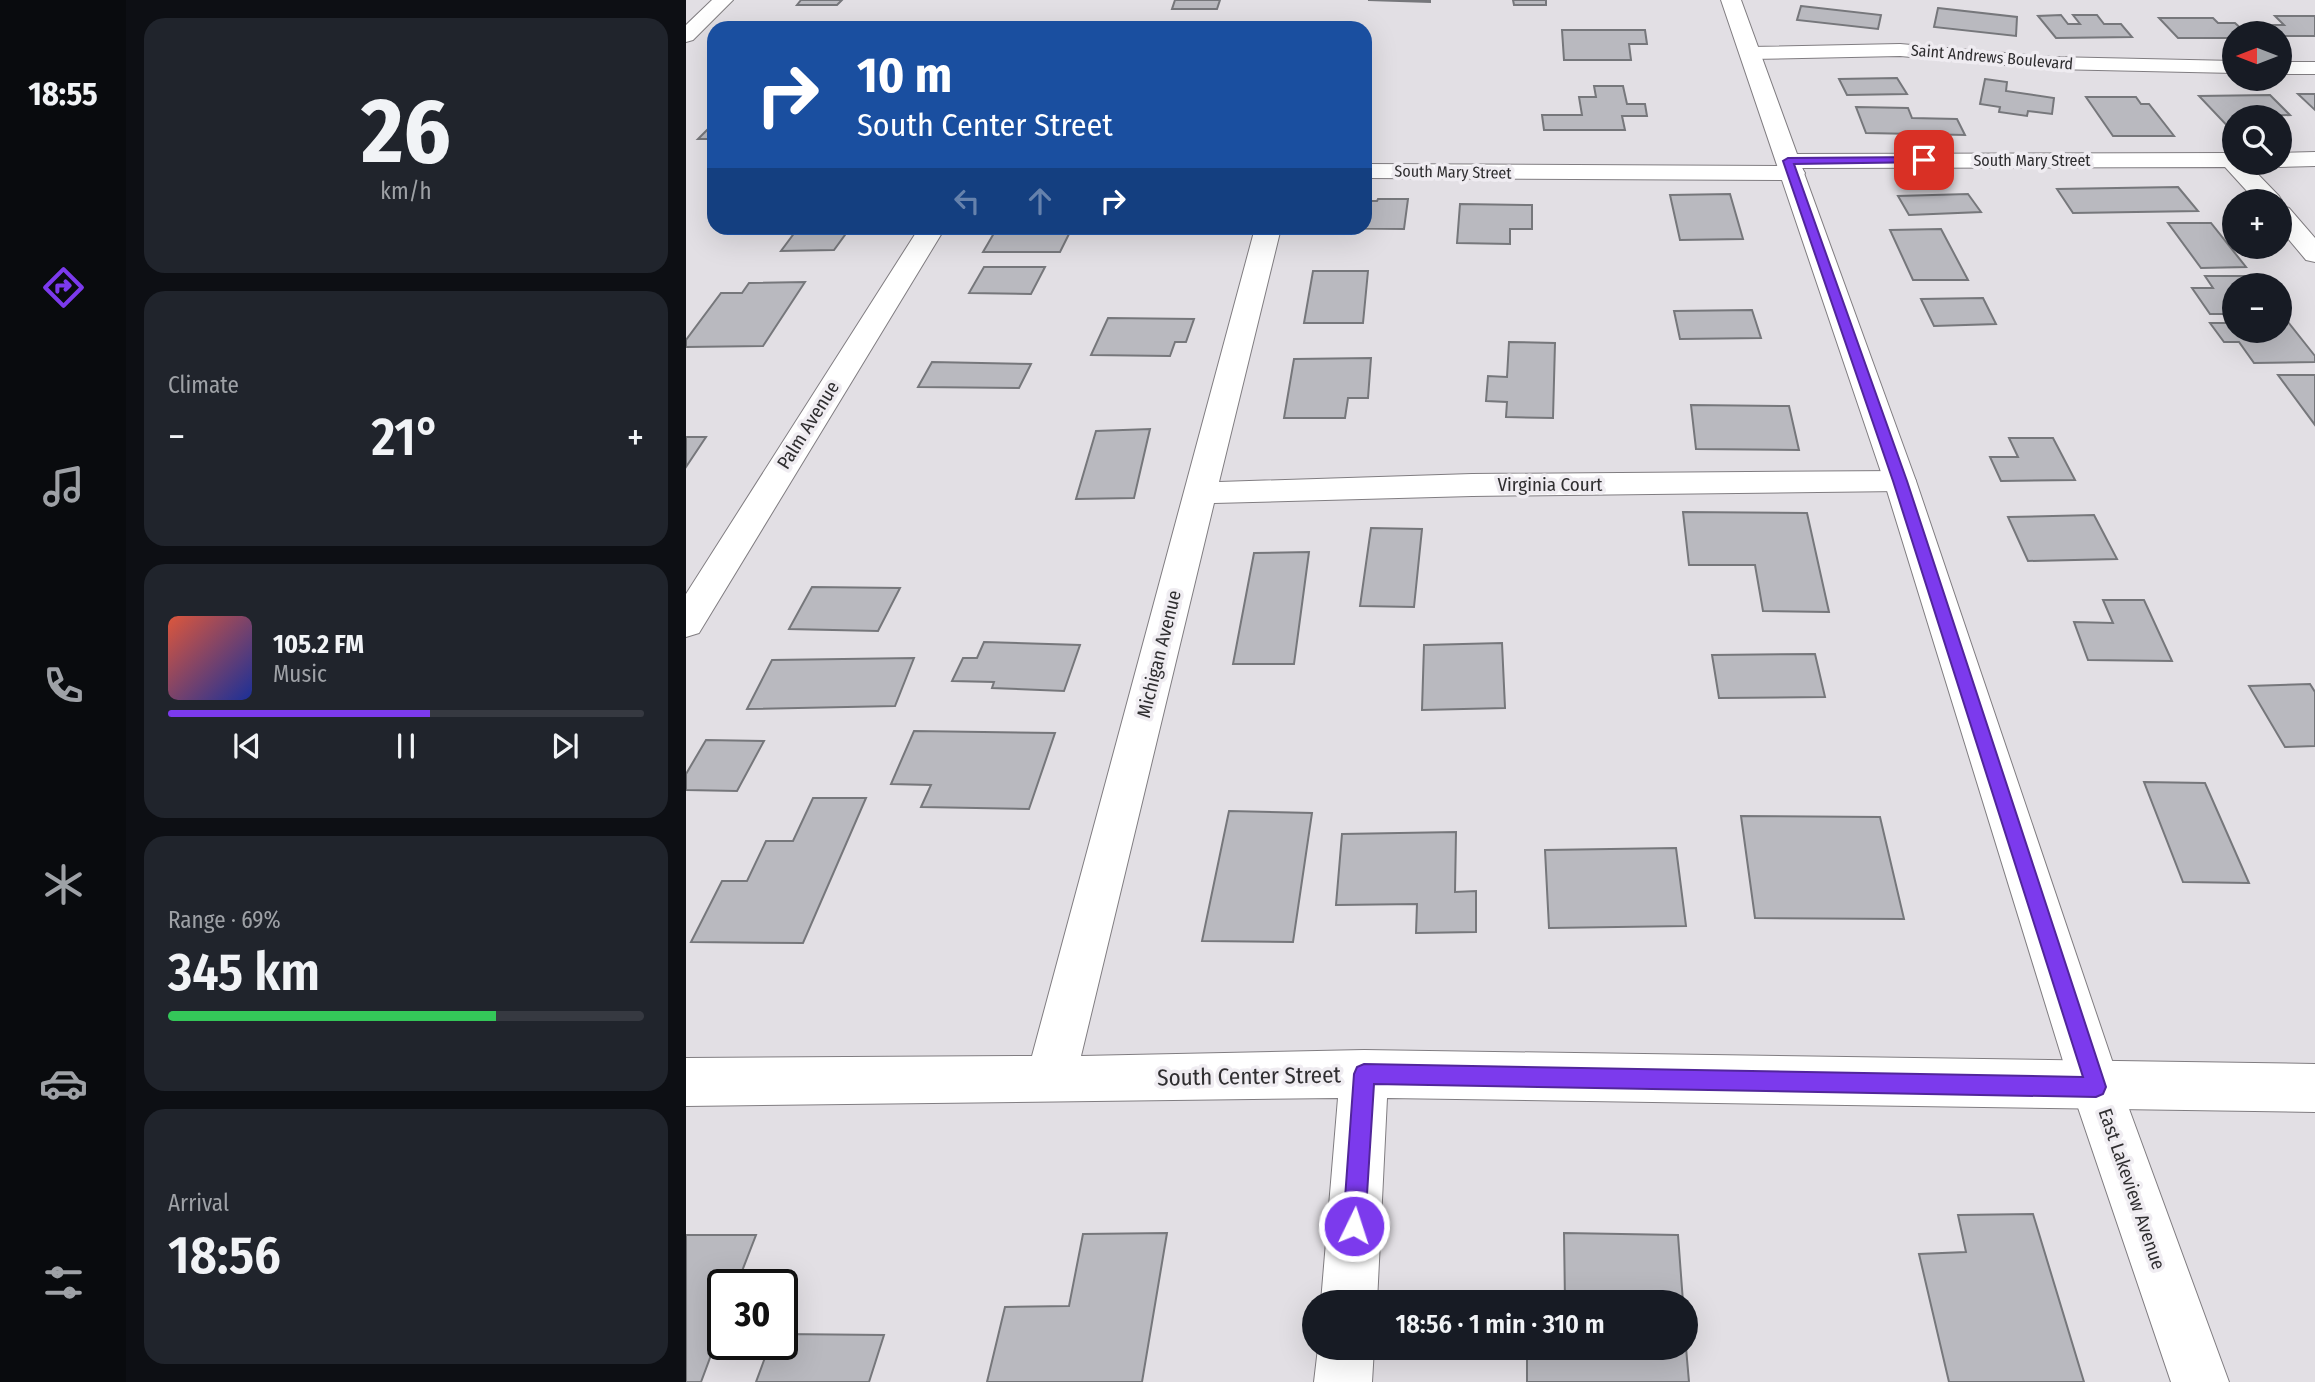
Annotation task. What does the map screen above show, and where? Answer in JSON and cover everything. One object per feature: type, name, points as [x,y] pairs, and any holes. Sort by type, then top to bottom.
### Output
[{"type":"street","points":[[686,36],[723,0]]},
{"type":"street","name":"East Lakeview Avenue","points":[[1731,0],[1900,481],[2096,1087],[2200,1382]]},
{"type":"street","name":"Saint Andrews Boulevard","points":[[1750,53],[1912,50],[2064,64],[2222,67]]},
{"type":"street","points":[[2292,68],[2315,68]]},
{"type":"street","points":[[2292,160],[2315,159]]},
{"type":"street","name":"South Mary Street","points":[[1372,172],[2222,160]]},
{"type":"street","points":[[2247,175],[2259,189]]},
{"type":"street","points":[[2292,228],[2315,254]]},
{"type":"street","name":"Palm Avenue","points":[[686,624],[928,235]]},
{"type":"street","name":"Michigan Avenue","points":[[1050,1080],[1266,235]]},
{"type":"street","name":"Virginia Court","points":[[1200,493],[1472,485],[1900,481]]},
{"type":"street","points":[[1350,1290],[1364,1074]]},
{"type":"street","name":"South Center Street","points":[[686,1082],[1050,1080],[1364,1074],[2096,1087],[2315,1088]]},
{"type":"street","points":[[1343,1382],[1345,1360]]},
{"type":"building","points":[[801,0],[842,0],[837,5],[797,5]]},
{"type":"building","points":[[1175,0],[1220,0],[1217,9],[1172,9]]},
{"type":"building","points":[[1368,0],[1430,0],[1430,2]]},
{"type":"building","points":[[1513,0],[1546,0],[1546,5],[1514,5]]},
{"type":"building","points":[[1801,6],[1881,15],[1878,29],[1797,20]]},
{"type":"building","points":[[1938,8],[2017,17],[2016,36],[1934,27]]},
{"type":"building","points":[[2061,15],[2068,24],[2080,24],[2073,15],[2097,15],[2104,24],[2121,24],[2132,37],[2056,38],[2038,16]]},
{"type":"building","points":[[2275,16],[2315,16],[2315,36],[2292,36],[2292,21],[2280,21]]},
{"type":"building","points":[[2159,18],[2213,18],[2222,23],[2222,38],[2178,38]]},
{"type":"building","points":[[1562,30],[1645,30],[1647,44],[1629,44],[1631,60],[1564,60]]},
{"type":"building","points":[[1897,78],[1907,94],[1847,95],[1839,79]]},
{"type":"building","points":[[1985,79],[2007,82],[2006,91],[2054,98],[2052,114],[2028,111],[2027,116],[1999,112],[2000,107],[1980,104]]},
{"type":"building","points":[[1594,86],[1623,86],[1627,104],[1645,104],[1647,116],[1622,116],[1625,130],[1544,130],[1542,115],[1582,115],[1579,97],[1596,97]]},
{"type":"building","points":[[2298,94],[2315,94],[2315,110]]},
{"type":"building","points":[[2270,95],[2280,105],[2222,105],[2222,120],[2199,96]]},
{"type":"building","points":[[2086,97],[2136,97],[2141,104],[2149,104],[2174,136],[2113,136]]},
{"type":"building","points":[[1856,107],[1908,108],[1912,118],[1957,119],[1965,135],[1866,133]]},
{"type":"building","points":[[707,130],[707,139],[698,139]]},
{"type":"building","points":[[2178,187],[2198,211],[2073,213],[2057,189]]},
{"type":"building","points":[[1730,194],[1743,239],[1680,240],[1670,195]]},
{"type":"building","points":[[1968,194],[1981,212],[1909,215],[1898,196]]},
{"type":"building","points":[[1408,199],[1404,229],[1372,229],[1372,201]]},
{"type":"building","points":[[1460,204],[1532,205],[1532,229],[1510,229],[1510,244],[1457,243]]},
{"type":"building","points":[[2168,223],[2211,223],[2222,237],[2222,259],[2240,259],[2246,267],[2201,268]]},
{"type":"building","points":[[1941,229],[1968,280],[1913,280],[1890,230]]},
{"type":"building","points":[[793,235],[845,235],[834,250],[781,251]]},
{"type":"building","points":[[993,235],[1068,235],[1060,252],[983,252]]},
{"type":"building","points":[[984,267],[1045,267],[1031,294],[969,293]]},
{"type":"building","points":[[1313,271],[1368,271],[1363,323],[1304,323]]},
{"type":"building","points":[[2205,276],[2222,276],[2222,314],[2210,314],[2192,288],[2213,288]]},
{"type":"building","points":[[805,282],[763,346],[686,347],[686,340],[721,293],[742,293],[749,283]]},
{"type":"building","points":[[1983,298],[1996,324],[1934,326],[1921,299]]},
{"type":"building","points":[[1752,310],[1761,338],[1680,339],[1674,311]]},
{"type":"building","points":[[1108,318],[1194,319],[1186,342],[1175,342],[1170,356],[1091,355]]},
{"type":"building","points":[[2210,323],[2222,323],[2222,339]]},
{"type":"building","points":[[2292,327],[2315,356],[2315,362],[2254,363],[2240,343],[2292,343]]},
{"type":"building","points":[[1509,342],[1555,343],[1553,418],[1506,417],[1507,402],[1486,401],[1488,376],[1507,377]]},
{"type":"building","points":[[1371,358],[1368,398],[1348,398],[1345,418],[1284,418],[1294,359]]},
{"type":"building","points":[[932,362],[1031,364],[1019,388],[918,387]]},
{"type":"building","points":[[2278,375],[2315,375],[2315,425]]},
{"type":"building","points":[[1691,405],[1789,406],[1799,450],[1696,449]]},
{"type":"building","points":[[1150,429],[1134,498],[1076,499],[1096,431]]},
{"type":"building","points":[[686,437],[706,437],[686,467]]},
{"type":"building","points":[[2009,438],[2053,438],[2075,480],[2001,481],[1990,457],[2018,457]]},
{"type":"building","points":[[1683,512],[1807,513],[1829,612],[1763,611],[1755,565],[1689,565]]},
{"type":"building","points":[[2094,515],[2117,559],[2028,561],[2008,517]]},
{"type":"building","points":[[1371,528],[1422,529],[1414,607],[1360,606]]},
{"type":"building","points":[[1309,552],[1294,664],[1233,664],[1254,553]]},
{"type":"building","points":[[812,587],[900,588],[878,631],[789,629]]},
{"type":"building","points":[[2103,600],[2144,600],[2172,661],[2088,660],[2074,622],[2113,623]]},
{"type":"building","points":[[984,642],[1080,645],[1064,691],[992,688],[994,682],[952,681],[963,658],[977,658]]},
{"type":"building","points":[[1502,643],[1505,708],[1422,710],[1424,645]]},
{"type":"building","points":[[1815,654],[1825,697],[1719,698],[1712,655]]},
{"type":"building","points":[[914,658],[895,706],[747,709],[772,660]]},
{"type":"building","points":[[2310,684],[2315,692],[2315,746],[2285,747],[2249,686]]},
{"type":"building","points":[[914,731],[1055,733],[1029,809],[921,807],[931,785],[891,784]]},
{"type":"building","points":[[706,740],[764,741],[737,791],[686,790],[686,774]]},
{"type":"building","points":[[2144,782],[2205,783],[2249,883],[2183,882]]},
{"type":"building","points":[[813,798],[866,798],[803,943],[691,942],[722,881],[747,881],[766,841],[793,841]]},
{"type":"building","points":[[1229,811],[1312,813],[1293,942],[1202,941]]},
{"type":"building","points":[[1741,816],[1880,817],[1904,919],[1755,918]]},
{"type":"building","points":[[1456,832],[1455,892],[1476,891],[1476,932],[1416,933],[1417,904],[1336,905],[1342,834]]},
{"type":"building","points":[[1676,848],[1686,926],[1549,928],[1545,850]]},
{"type":"building","points":[[2033,1214],[2084,1382],[1949,1382],[1919,1254],[1966,1252],[1958,1215]]},
{"type":"building","points":[[1167,1233],[1142,1382],[987,1382],[1005,1307],[1069,1306],[1083,1234]]},
{"type":"building","points":[[1564,1233],[1678,1235],[1682,1290],[1565,1290]]},
{"type":"building","points":[[686,1235],[756,1235],[743,1269],[707,1269],[707,1360],[709,1360],[701,1382],[686,1382]]},
{"type":"building","points":[[798,1334],[884,1335],[869,1382],[756,1382],[764,1360],[798,1360]]},
{"type":"building","points":[[1527,1360],[1687,1360],[1689,1382],[1527,1382]]},
{"type":"route","points":[[1354,1226],[1364,1074],[2096,1087],[1900,481],[1788,161],[1924,160]]}]
